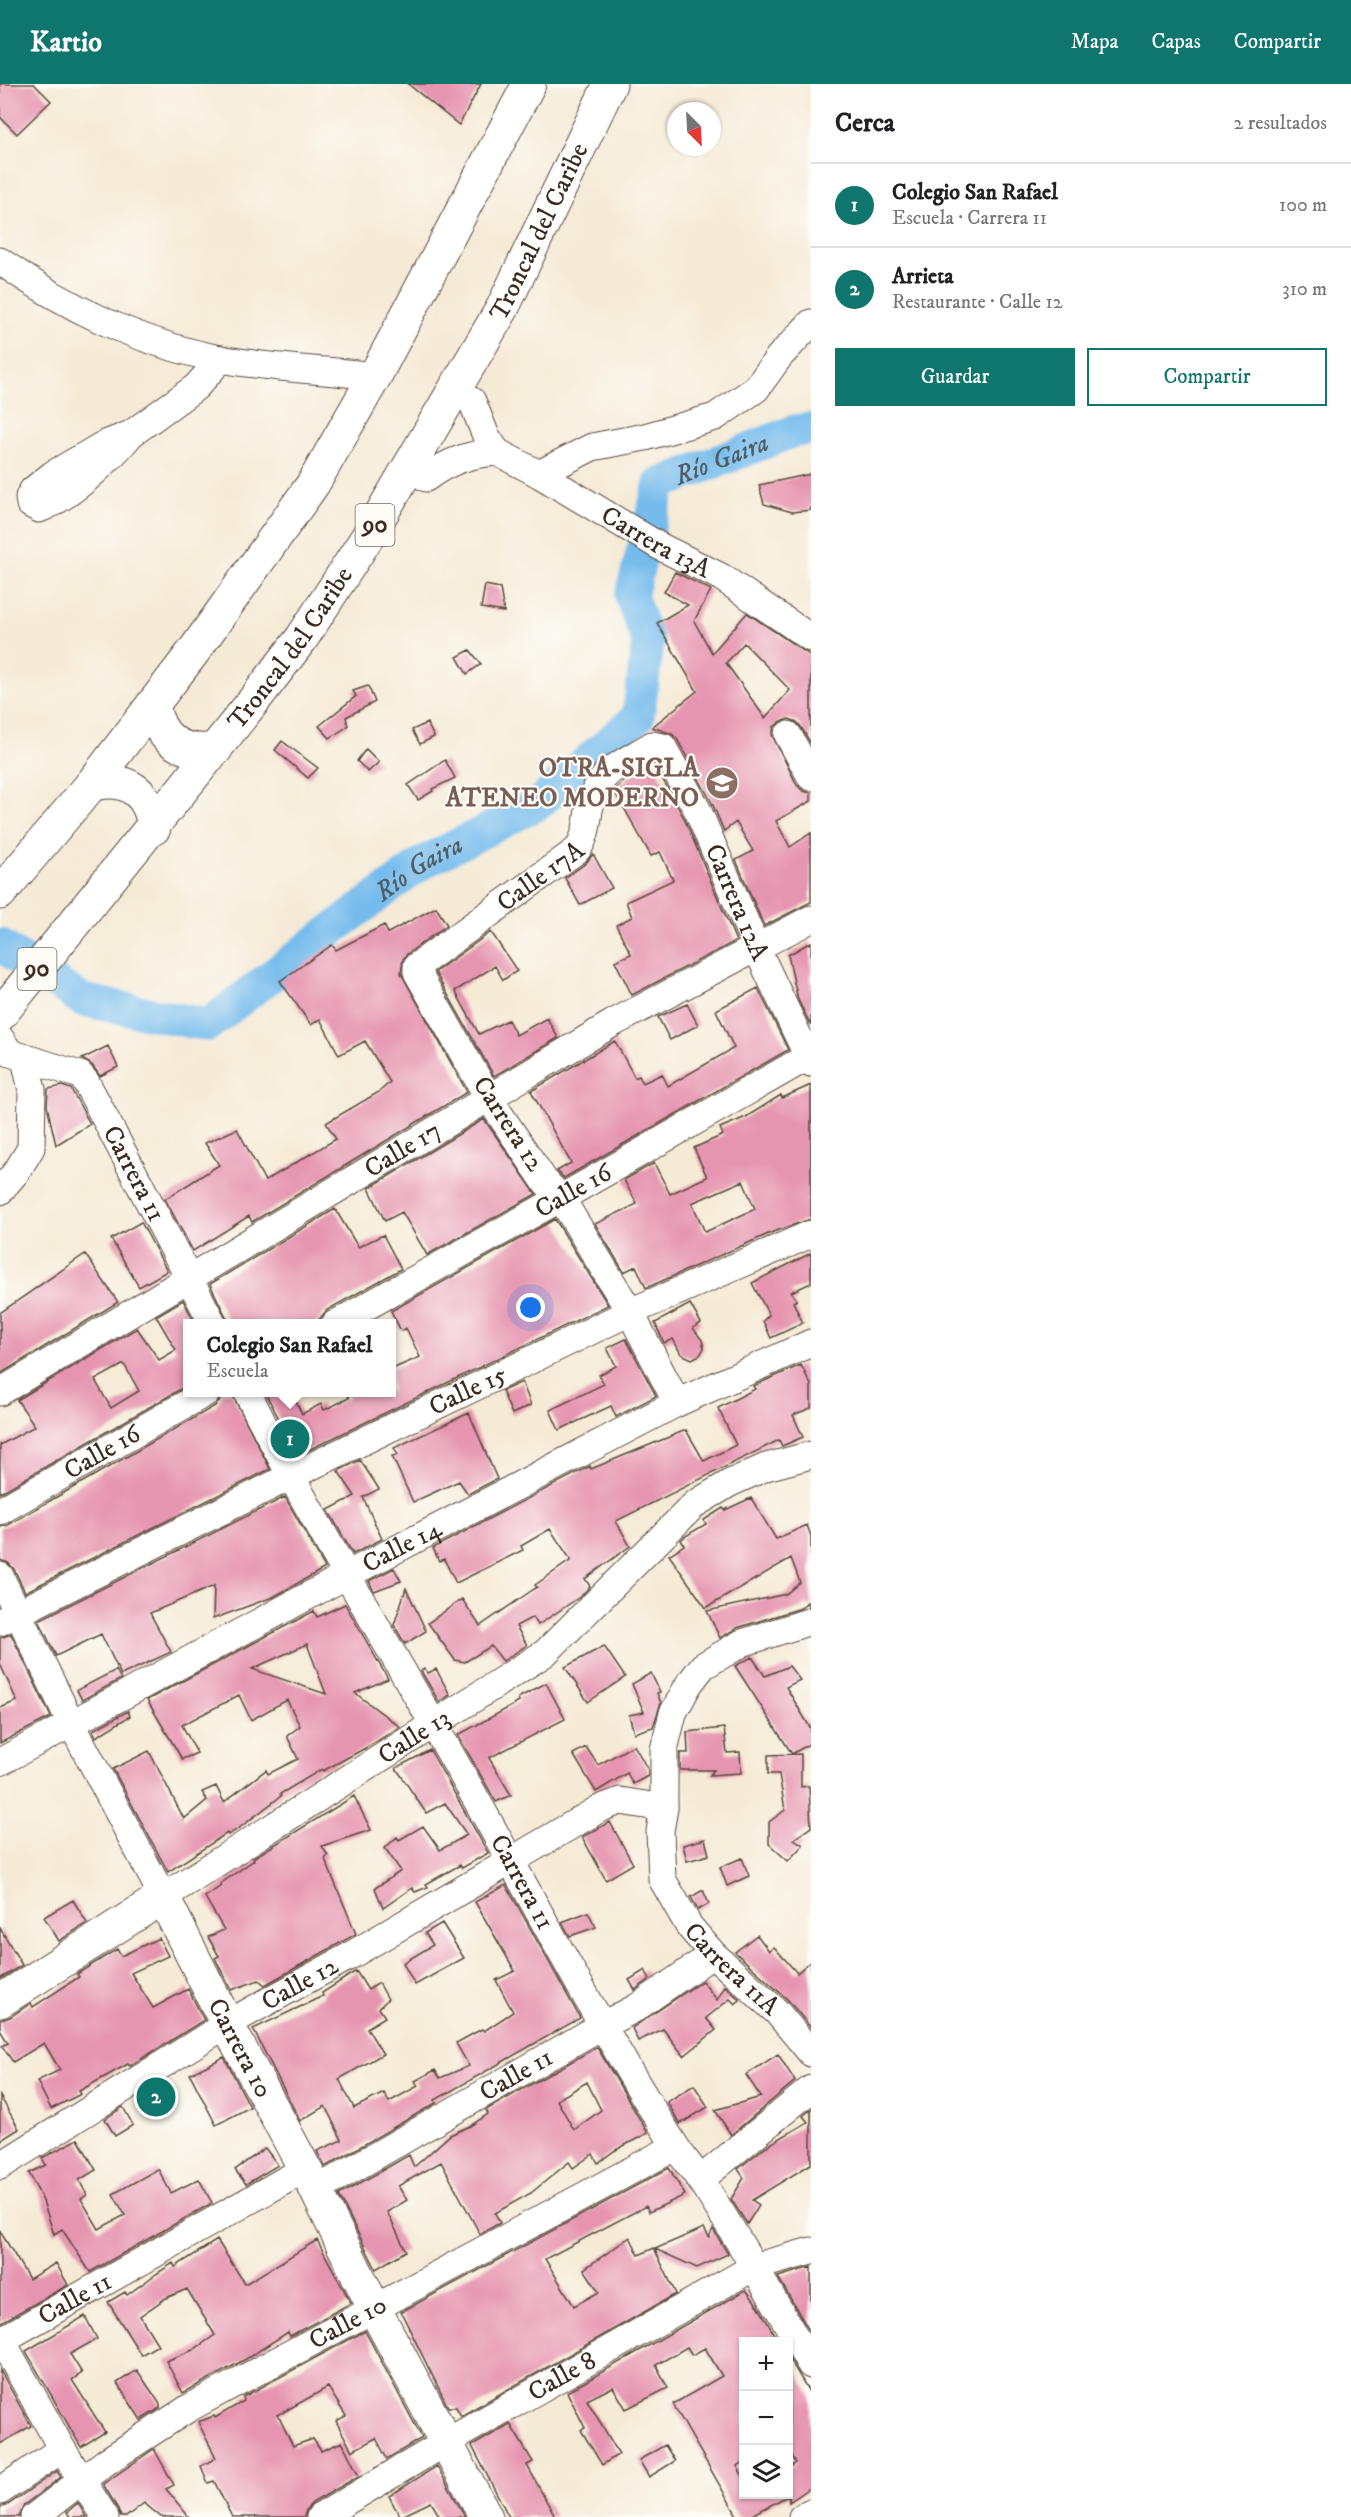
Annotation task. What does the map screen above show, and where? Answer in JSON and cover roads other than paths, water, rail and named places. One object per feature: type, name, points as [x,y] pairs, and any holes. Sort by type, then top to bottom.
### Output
[{"type":"main road","points":[[7,884],[91,784],[194,651],[313,484],[375,376],[529,84]]},
{"type":"main road","name":"Troncal del Caribe","points":[[0,1015],[154,828],[302,638],[370,533],[502,309],[610,84]]},
{"type":"main road","points":[[302,638],[368,561],[426,478],[472,400],[518,303],[554,201]]},
{"type":"main road","points":[[153,704],[160,728],[178,746],[197,750],[216,749]]},
{"type":"main road","points":[[91,784],[104,781],[129,786],[148,803],[154,828]]},
{"type":"main road","name":"Calle 13","points":[[0,2001],[163,1897]]},
{"type":"main road","name":"Carrera 10","points":[[163,1897],[227,2024],[311,2180],[374,2308],[486,2517]]},
{"type":"street","points":[[0,261],[27,281],[119,329],[180,349],[221,359],[375,376]]},
{"type":"street","points":[[539,474],[592,447],[645,437],[716,417],[756,389],[778,357],[811,323]]},
{"type":"street","points":[[131,434],[196,387],[221,359]]},
{"type":"street","points":[[426,478],[460,458],[478,453],[497,452],[478,419],[472,400]]},
{"type":"street","name":"Carrera 13A","points":[[497,452],[539,474],[659,546],[721,577],[811,638]]},
{"type":"street","points":[[788,735],[809,773]]},
{"type":"street","name":"Calle 17A","points":[[417,966],[577,850],[584,838],[592,794],[604,775],[652,745],[659,745]]},
{"type":"street","name":"Carrera 12A","points":[[659,745],[663,747],[674,764],[698,811],[756,947],[810,1058]]},
{"type":"street","name":"Calle 17","points":[[0,1392],[613,1023],[811,919]]},
{"type":"street","name":"Carrera 12","points":[[417,966],[417,972],[488,1097],[544,1180],[561,1198],[630,1312],[677,1403]]},
{"type":"street","points":[[0,1038],[10,1053],[25,1059],[32,1090],[31,1148],[17,1171],[0,1191]]},
{"type":"street","name":"Calle 16","points":[[342,1319],[810,1058]]},
{"type":"street","name":"Carrera 11","points":[[25,1059],[80,1074],[86,1082],[211,1319]]},
{"type":"street","name":"Calle 15","points":[[9,1617],[289,1477],[630,1312],[811,1234]]},
{"type":"street","name":"Calle 14","points":[[0,1762],[345,1576],[677,1403],[811,1343]]},
{"type":"street","name":"Calle 16","points":[[0,1511],[198,1397]]},
{"type":"street","name":"Carrera 11","points":[[249,1397],[289,1477],[434,1726],[603,2025],[675,2147],[700,2180],[754,2267],[811,2365]]},
{"type":"street","name":"Calle 13","points":[[163,1897],[546,1653],[695,1504],[730,1483],[766,1467],[811,1455]]},
{"type":"street","name":"Carrera 10","points":[[0,1576],[9,1617],[71,1723],[163,1897]]},
{"type":"street","points":[[664,1808],[664,1750],[673,1713],[689,1684],[703,1666],[742,1643],[811,1621]]},
{"type":"street","name":"Calle 12","points":[[0,2166],[227,2024],[348,1957],[599,1809],[620,1801],[664,1808]]},
{"type":"street","name":"Carrera 11A","points":[[664,1808],[660,1831],[662,1879],[689,1926],[712,1954],[777,2012],[811,2053]]},
{"type":"street","name":"Calle 11","points":[[0,2340],[311,2180],[636,2008],[712,1954]]},
{"type":"street","points":[[700,2180],[811,2089]]},
{"type":"street","name":"Calle 10","points":[[34,2517],[107,2461],[189,2408],[675,2147]]},
{"type":"street","name":"Calle 8","points":[[320,2517],[754,2267],[811,2251]]},
{"type":"street","points":[[0,2340],[62,2449],[105,2517]]},
{"type":"street","points":[[0,2491],[62,2449]]},
{"type":"street","points":[[802,2517],[811,2512]]},
{"type":"waterway","name":"Río Gaira","points":[[0,945],[82,1000],[208,1025],[424,862],[538,804],[638,717],[648,642],[631,596],[660,484],[794,431],[811,429]]},
{"type":"place","name":"OTRA-SIGLA ATENEO MODERNO","points":[[722,783]]},
{"type":"place","name":"Colegio San Rafael","points":[[290,1439]]},
{"type":"place","name":"Arrieta","points":[[156,2097]]}]
